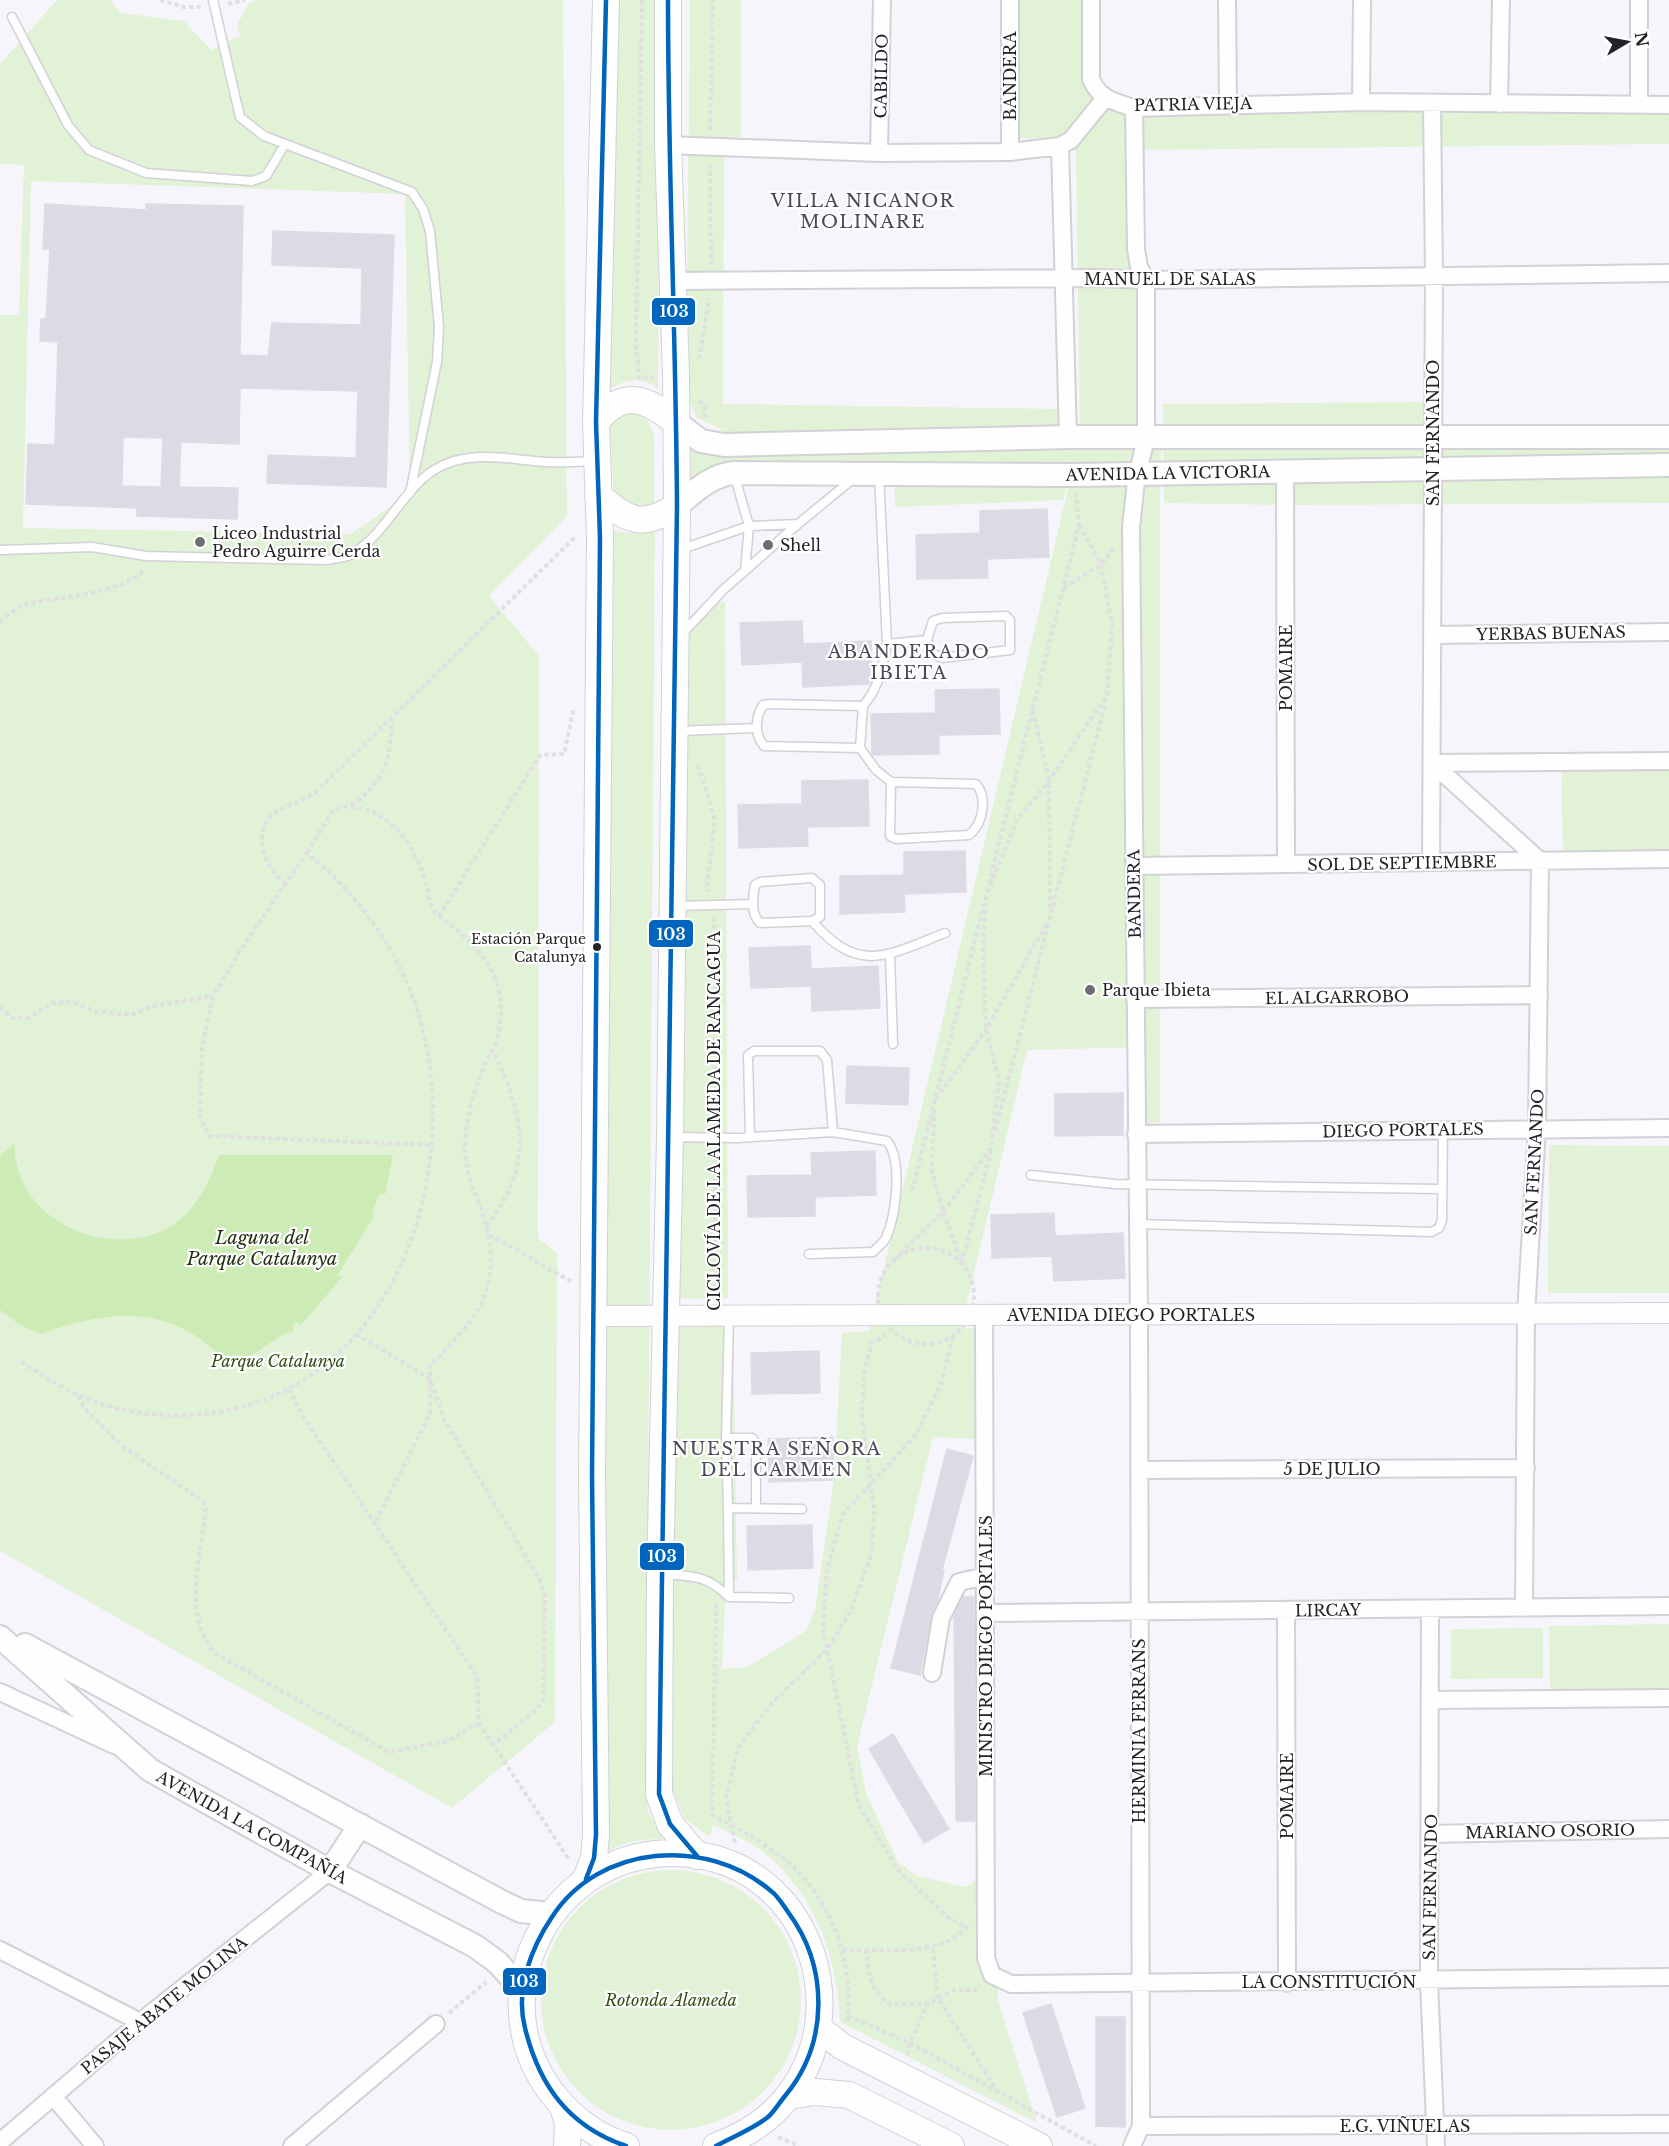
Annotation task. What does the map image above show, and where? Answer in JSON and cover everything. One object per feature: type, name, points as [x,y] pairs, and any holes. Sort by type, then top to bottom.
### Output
[{"type":"main road","points":[[586,1880],[594,1858],[596,1835],[593,1304],[600,538],[596,422],[606,0]]},
{"type":"main road","points":[[668,0],[671,280],[686,373],[685,430],[677,506],[675,644],[687,730],[671,906],[670,1137],[660,1574],[659,1794],[670,1824],[697,1856]]},
{"type":"main road","points":[[596,422],[616,404],[640,399],[655,405],[685,430]]},
{"type":"main road","name":"AVENIDA LA VICTORIA","points":[[685,430],[701,441],[724,445],[1068,437],[1433,439],[1669,437]]},
{"type":"main road","name":"AVENIDA LA VICTORIA","points":[[677,506],[702,486],[724,474],[734,473],[1074,475],[1669,465]]},
{"type":"main road","points":[[598,505],[639,521],[658,517],[677,506]]},
{"type":"main road","points":[[0,1632],[500,1901],[521,1911],[550,1914]]},
{"type":"main road","name":"AVENIDA LA COMPAÑÍA","points":[[0,1637],[125,1750],[175,1786],[330,1871],[475,1946],[496,1962],[522,1990]]},
{"type":"main road","points":[[330,1871],[360,1825]]},
{"type":"main road","points":[[626,2146],[598,2134],[563,2107],[544,2081],[530,2053],[524,2032],[522,1990],[531,1950],[550,1914],[586,1880],[628,1860],[651,1855],[697,1856],[740,1870],[763,1885],[782,1903],[802,1933],[818,1975],[820,2001],[818,2028],[808,2064],[788,2096],[753,2129],[716,2146]]},
{"type":"main road","points":[[818,2028],[843,2047],[1039,2146]]},
{"type":"main road","points":[[788,2096],[821,2092],[849,2095],[951,2146]]},
{"type":"main road","points":[[563,2107],[568,2123],[567,2146]]},
{"type":"street","name":"CABILDO","points":[[879,153],[882,0]]},
{"type":"street","name":"BANDERA","points":[[1010,0],[1010,152]]},
{"type":"street","points":[[668,145],[879,153],[1010,152],[1060,146],[1071,140],[1105,98],[1091,79],[1091,0]]},
{"type":"street","points":[[1227,0],[1228,104]]},
{"type":"street","points":[[1361,102],[1362,0]]},
{"type":"street","points":[[1499,104],[1501,0]]},
{"type":"street","points":[[1639,0],[1639,104]]},
{"type":"street","name":"PATRIA VIEJA","points":[[1105,98],[1134,108],[1361,102],[1669,105]]},
{"type":"street","name":"SAN FERNANDO","points":[[1431,862],[1434,276],[1432,103]]},
{"type":"street","name":"BANDERA","points":[[1134,108],[1136,249],[1139,267],[1146,280],[1146,438],[1138,473],[1131,527],[1139,1315]]},
{"type":"street","points":[[1060,146],[1068,437]]},
{"type":"street","name":"MANUEL DE SALAS","points":[[671,280],[1146,280],[1669,273]]},
{"type":"street","name":"POMAIRE","points":[[1285,472],[1286,864]]},
{"type":"street","name":"YERBAS BUENAS","points":[[1432,635],[1669,632]]},
{"type":"street","points":[[1432,763],[1669,761]]},
{"type":"street","points":[[1432,763],[1540,861]]},
{"type":"street","name":"SOL DE SEPTIEMBRE","points":[[1134,866],[1669,859]]},
{"type":"street","name":"SAN FERNANDO","points":[[1524,1608],[1526,1314],[1538,1128],[1540,861]]},
{"type":"street","name":"EL ALGARROBO","points":[[1135,999],[1539,995]]},
{"type":"street","name":"DIEGO PORTALES","points":[[1136,1134],[1669,1128]]},
{"type":"street","name":"AVENIDA DIEGO PORTALES","points":[[593,1304],[665,1316],[1669,1313]]},
{"type":"street","name":"MINISTRO DIEGO PORTALES","points":[[984,1315],[988,1937],[986,1958],[992,1975]]},
{"type":"street","name":"HERMINIA FERRANS","points":[[1132,2146],[1141,2126],[1139,1315]]},
{"type":"street","name":"5 DE JULIO","points":[[1139,1470],[1526,1468]]},
{"type":"street","points":[[932,1673],[941,1618],[959,1582],[986,1576]]},
{"type":"street","name":"LIRCAY","points":[[986,1613],[1669,1606]]},
{"type":"street","name":"SAN FERNANDO","points":[[1430,1609],[1429,1981],[1436,2146]]},
{"type":"street","name":"POMAIRE","points":[[1286,1610],[1287,1983]]},
{"type":"street","points":[[0,1692],[125,1750]]},
{"type":"street","points":[[1431,1700],[1669,1698]]},
{"type":"street","name":"MARIANO OSORIO","points":[[1431,1833],[1669,1828]]},
{"type":"street","name":"PASAJE ABATE MOLINA","points":[[0,2142],[140,2022],[330,1871]]},
{"type":"street","points":[[0,1950],[140,2022]]},
{"type":"street","name":"LA CONSTITUCIÓN","points":[[992,1975],[1011,1984],[1139,1981],[1287,1983],[1669,1977]]},
{"type":"street","points":[[292,2146],[436,2024]]},
{"type":"street","points":[[53,2096],[95,2146]]},
{"type":"street","name":"E.G. VIÑUELAS","points":[[1141,2126],[1669,2124]]},
{"type":"lane","points":[[213,0],[228,55],[240,117],[264,136],[412,192],[423,209],[430,231],[439,327],[437,362],[410,493]]},
{"type":"lane","points":[[12,18],[68,125],[89,150],[146,173],[252,181],[266,176],[285,144]]},
{"type":"lane","points":[[0,549],[92,546],[146,556],[327,560],[348,556],[368,540],[434,470],[472,458],[510,457],[547,462],[597,461]]},
{"type":"lane","points":[[734,473],[749,526],[745,571]]},
{"type":"lane","points":[[675,644],[699,613],[798,524],[869,474],[887,644],[880,679],[873,695],[863,706],[860,748],[876,770],[891,782],[976,784],[980,789],[982,820],[977,829],[969,835],[896,839],[890,836],[891,782]]},
{"type":"lane","points":[[677,551],[749,526],[798,524]]},
{"type":"lane","points":[[1006,616],[1010,620],[1012,644],[1010,650],[1004,653],[942,658],[932,653],[927,640],[933,621],[942,618],[1006,616]]},
{"type":"lane","points":[[887,644],[927,640]]},
{"type":"lane","points":[[860,748],[770,747],[760,741],[756,728],[763,705],[863,706]]},
{"type":"lane","points":[[687,730],[756,728]]},
{"type":"lane","points":[[812,878],[820,885],[820,917],[812,921],[760,923],[756,919],[752,904],[754,885],[760,882],[812,878]]},
{"type":"lane","points":[[671,906],[752,904]]},
{"type":"lane","points":[[812,921],[830,942],[852,955],[890,954],[945,933]]},
{"type":"lane","points":[[890,954],[892,1044]]},
{"type":"lane","points":[[750,1137],[746,1062],[748,1055],[754,1051],[820,1051],[826,1060],[833,1132]]},
{"type":"lane","points":[[1138,1224],[1431,1232],[1439,1228],[1442,1220],[1440,1190],[1443,1129]]},
{"type":"lane","points":[[670,1137],[750,1137],[833,1132],[887,1141],[894,1149],[897,1164],[892,1222],[885,1241],[873,1252],[809,1254]]},
{"type":"lane","points":[[1031,1175],[1137,1185],[1440,1190]]},
{"type":"lane","points":[[722,1316],[729,1598]]},
{"type":"lane","points":[[726,1438],[752,1437],[756,1443],[756,1508]]},
{"type":"lane","points":[[728,1508],[802,1509]]},
{"type":"lane","points":[[660,1574],[696,1576],[716,1584],[729,1598],[789,1598]]},
{"type":"path","points":[[636,0],[642,1],[636,342],[639,378],[686,373],[704,339],[711,280],[710,146],[713,0]]},
{"type":"path","points":[[685,430],[705,419],[705,405],[697,399]]},
{"type":"path","points":[[909,1203],[1079,525],[1074,475]]},
{"type":"path","points":[[286,884],[273,874],[265,858],[262,840],[266,823],[278,810],[309,799],[317,792],[391,720],[598,505]]},
{"type":"path","points":[[897,1248],[895,1259],[942,1212],[991,1148],[999,1080],[986,1030],[983,946],[986,896],[1017,820],[1049,781],[1107,695],[1112,627],[1101,564],[1079,525]]},
{"type":"path","points":[[1063,589],[1101,564],[1131,527]]},
{"type":"path","points":[[0,622],[25,604],[99,591],[130,579],[145,571],[146,556]]},
{"type":"path","points":[[1033,708],[1049,781],[1050,918],[986,1030],[934,1102],[932,1172],[942,1212],[962,1263],[1107,695],[1115,662]]},
{"type":"path","points":[[439,916],[540,755],[564,754],[577,695]]},
{"type":"path","points":[[391,720],[390,749],[384,772],[369,793],[351,806],[332,812],[307,853],[243,946],[213,996],[202,1047],[200,1116],[209,1136],[432,1145]]},
{"type":"path","name":"CICLOVÍA DE LA ALAMEDA DE RANCAGUA","points":[[687,730],[715,820],[707,882],[716,938],[715,1138],[722,1316]]},
{"type":"path","points":[[351,806],[383,818],[402,835],[421,869],[433,909],[465,936],[494,972],[501,1006],[498,1035],[472,1101],[465,1150],[466,1165],[489,1235],[490,1280],[484,1300],[474,1319],[443,1355],[430,1364],[430,1413],[376,1522]]},
{"type":"path","points":[[21,1362],[77,1394],[139,1413],[182,1415],[241,1408],[289,1389],[315,1371],[356,1334],[396,1277],[409,1251],[422,1210],[432,1145],[434,1110],[428,1056],[415,1003],[376,927],[358,900],[307,853]]},
{"type":"path","points":[[0,1006],[12,1018],[29,1018],[52,1003],[73,1002],[94,1011],[131,1016],[154,1006],[213,996]]},
{"type":"path","points":[[486,1226],[509,1192],[520,1141],[516,1104],[493,1050]]},
{"type":"path","points":[[489,1235],[593,1304]]},
{"type":"path","points":[[740,1870],[726,1799],[738,1748],[769,1706],[827,1649],[851,1611],[872,1552],[874,1510],[862,1416],[864,1374],[871,1344],[892,1332]]},
{"type":"path","points":[[356,1334],[430,1379],[444,1419],[544,1588],[543,1700],[535,1712],[493,1745]]},
{"type":"path","points":[[953,1337],[941,1384],[915,1436],[843,1514],[827,1570],[823,1629],[859,1806],[898,1870],[949,1918],[988,1937]]},
{"type":"path","points":[[289,1389],[303,1416],[376,1522],[477,1677],[479,1723],[568,1858]]},
{"type":"path","points":[[77,1394],[85,1408],[123,1447],[203,1501],[206,1508],[196,1610],[201,1632],[215,1653],[388,1752],[448,1741],[479,1723]]},
{"type":"path","points":[[712,1815],[717,1680],[716,1584]]},
{"type":"path","points":[[842,1950],[933,1948],[963,1932],[966,1926]]},
{"type":"path","points":[[933,1948],[938,1998],[999,2094],[997,2126]]},
{"type":"path","points":[[866,1949],[870,1981],[877,1995],[891,2005],[928,2003],[955,1990],[975,1990],[992,1975]]},
{"type":"path","points":[[436,2024],[485,1984],[496,1962]]},
{"type":"path","points":[[905,2079],[910,2043],[928,2003]]},
{"type":"path","points":[[848,2016],[910,2043],[1096,2146]]},
{"type":"path","points":[[775,2135],[798,2146]]},
{"type":"green space","name":"Parque Catalunya","points":[[57,0],[110,0],[121,13],[184,21],[211,50],[240,36],[237,25],[249,3],[260,0],[563,0],[567,516],[489,596],[539,656],[538,1238],[557,1253],[555,1722],[452,1808],[0,1551],[0,315],[19,315],[24,165],[0,164],[0,64]],"holes":[[[31,181],[405,194],[410,493],[351,534],[23,528]]]},
{"type":"green space","points":[[614,0],[660,0],[658,390],[647,382],[634,380],[620,384],[609,391]]},
{"type":"green space","points":[[690,0],[741,0],[741,137],[724,138],[723,404],[1060,409],[1061,443],[1161,443],[1161,467],[1072,466],[1063,500],[895,507],[894,466],[716,466],[686,483],[687,436],[721,450],[721,429],[697,418],[686,394]]},
{"type":"green space","points":[[1017,0],[1083,0],[1102,105],[1117,112],[1669,105],[1669,144],[1133,150],[1157,432],[1080,432],[1076,152],[1067,139],[1017,138]]},
{"type":"green space","points":[[1432,402],[1433,438],[1669,437],[1669,503],[1285,505],[1164,503],[1163,404]]},
{"type":"green space","points":[[635,412],[647,420],[654,434],[654,502],[636,514],[614,499],[610,428],[616,417]]},
{"type":"green space","name":"Parque Ibieta","points":[[1160,479],[1160,1122],[1145,1124],[1145,1047],[1027,1050],[961,1328],[986,1329],[989,1440],[933,1437],[857,1746],[866,1793],[898,1862],[917,1876],[965,1887],[994,1871],[998,2001],[1037,2123],[840,2022],[834,1974],[828,1950],[809,1906],[796,1886],[780,1867],[750,1843],[713,1825],[710,1837],[684,1818],[672,1788],[674,1327],[733,1326],[737,1580],[726,1580],[722,1669],[747,1667],[807,1630],[815,1609],[834,1480],[842,1333],[869,1331],[1070,480]]},
{"type":"green space","points":[[655,525],[646,1797],[649,1814],[665,1838],[629,1842],[605,1852],[604,1288],[608,527],[620,532],[632,533]]},
{"type":"green space","points":[[725,602],[728,1298],[676,1299],[687,635],[718,603]]},
{"type":"green space","points":[[1669,766],[1669,849],[1563,851],[1561,767]]},
{"type":"green space","points":[[1549,1145],[1669,1146],[1669,1293],[1548,1293]]},
{"type":"green space","points":[[1669,1624],[1669,1690],[1550,1689],[1549,1626]]},
{"type":"green space","points":[[1543,1628],[1543,1678],[1451,1679],[1451,1629]]},
{"type":"green space","name":"Rotonda Alameda","points":[[671,1870],[696,1873],[721,1880],[743,1892],[763,1908],[779,1928],[791,1950],[798,1975],[801,2000],[798,2025],[791,2050],[779,2072],[763,2092],[743,2108],[721,2120],[696,2127],[671,2130],[646,2127],[621,2120],[599,2108],[579,2092],[563,2072],[551,2050],[544,2025],[541,2000],[544,1975],[551,1950],[563,1928],[579,1908],[599,1892],[621,1880],[646,1873]]},
{"type":"water","name":"Laguna del Parque Catalunya","points":[[15,1142],[18,1168],[27,1191],[43,1210],[63,1224],[87,1234],[112,1239],[137,1238],[162,1231],[173,1225],[191,1209],[205,1189],[219,1155],[393,1155],[385,1194],[379,1194],[372,1214],[374,1216],[337,1276],[343,1276],[301,1325],[297,1322],[292,1326],[294,1329],[292,1332],[284,1334],[231,1369],[211,1347],[189,1332],[167,1322],[143,1317],[119,1316],[67,1325],[41,1334],[20,1325],[0,1310],[0,1156]]},
{"type":"building","points":[[45,204],[146,210],[146,204],[243,206],[240,355],[268,356],[272,323],[361,325],[362,268],[272,265],[273,231],[394,235],[386,487],[267,483],[268,455],[356,458],[358,391],[240,388],[239,444],[181,442],[179,487],[238,488],[237,519],[137,516],[137,508],[26,504],[28,444],[55,445],[58,342],[40,341],[41,319],[46,319],[50,249],[43,249]],"holes":[[[123,437],[163,438],[161,487],[122,486]]]},
{"type":"building","points":[[1047,509],[1049,557],[987,559],[988,578],[917,579],[916,535],[980,533],[980,511]]},
{"type":"building","points":[[802,621],[803,644],[871,641],[872,678],[869,684],[803,687],[802,662],[742,665],[740,623]]},
{"type":"building","points":[[999,689],[1000,734],[939,735],[939,754],[873,755],[871,714],[936,713],[935,690]]},
{"type":"building","points":[[868,780],[869,826],[807,827],[808,846],[739,848],[738,805],[802,804],[802,781]]},
{"type":"building","points":[[965,851],[966,892],[904,894],[905,912],[840,914],[840,876],[904,875],[904,852]]},
{"type":"building","points":[[810,946],[811,969],[878,966],[880,1008],[812,1011],[811,986],[751,988],[749,948]]},
{"type":"building","points":[[847,1066],[909,1068],[908,1105],[846,1103]]},
{"type":"building","points":[[1123,1093],[1123,1135],[1055,1136],[1055,1094]]},
{"type":"building","points":[[875,1151],[876,1195],[815,1197],[815,1216],[748,1217],[747,1176],[812,1175],[811,1153]]},
{"type":"building","points":[[1054,1213],[1055,1236],[1123,1233],[1125,1278],[1054,1281],[1052,1256],[992,1258],[991,1215]]},
{"type":"building","points":[[819,1351],[820,1393],[752,1394],[751,1353]]},
{"type":"building","points":[[833,1437],[834,1480],[769,1482],[768,1439]]},
{"type":"building","points":[[947,1449],[973,1456],[942,1570],[944,1571],[937,1603],[931,1616],[920,1675],[891,1668]]},
{"type":"building","points":[[812,1525],[813,1568],[748,1570],[747,1526]]},
{"type":"building","points":[[963,1597],[974,1597],[975,1821],[956,1821],[954,1615]]},
{"type":"building","points":[[893,1734],[949,1829],[924,1843],[869,1749]]},
{"type":"building","points":[[1051,2004],[1085,2108],[1057,2117],[1023,2013]]},
{"type":"building","points":[[1096,2017],[1125,2017],[1125,2127],[1096,2126]]},
{"type":"transit line","name":"103","points":[[586,1879],[594,1858],[596,1835],[592,1475],[600,538],[596,422],[606,0]]},
{"type":"transit line","name":"103","points":[[668,0],[677,506],[659,1794],[670,1824],[697,1856]]},
{"type":"transit line","name":"103","points":[[626,2146],[588,2127],[559,2101],[548,2085],[531,2049],[522,2014],[522,1999],[527,1970],[544,1929],[572,1893],[597,1874],[625,1862],[655,1856],[686,1856],[716,1862],[745,1873],[774,1893],[801,1934],[811,1956],[817,1980],[816,2029],[810,2053],[799,2075],[768,2117],[716,2146]]},
{"type":"place","name":"Liceo Industrial Pedro Aguirre Cerda","points":[[200,542]]},
{"type":"place","name":"Shell","points":[[768,545]]},
{"type":"place","name":"Estación Parque Catalunya","points":[[597,947]]},
{"type":"place","name":"Parque Ibieta","points":[[1090,990]]},
{"type":"district","name":"VILLA NICANOR MOLINARE","points":[[863,211]]},
{"type":"district","name":"ABANDERADO IBIETA","points":[[909,662]]},
{"type":"district","name":"NUESTRA SEÑORA DEL CARMEN","points":[[777,1459]]}]
